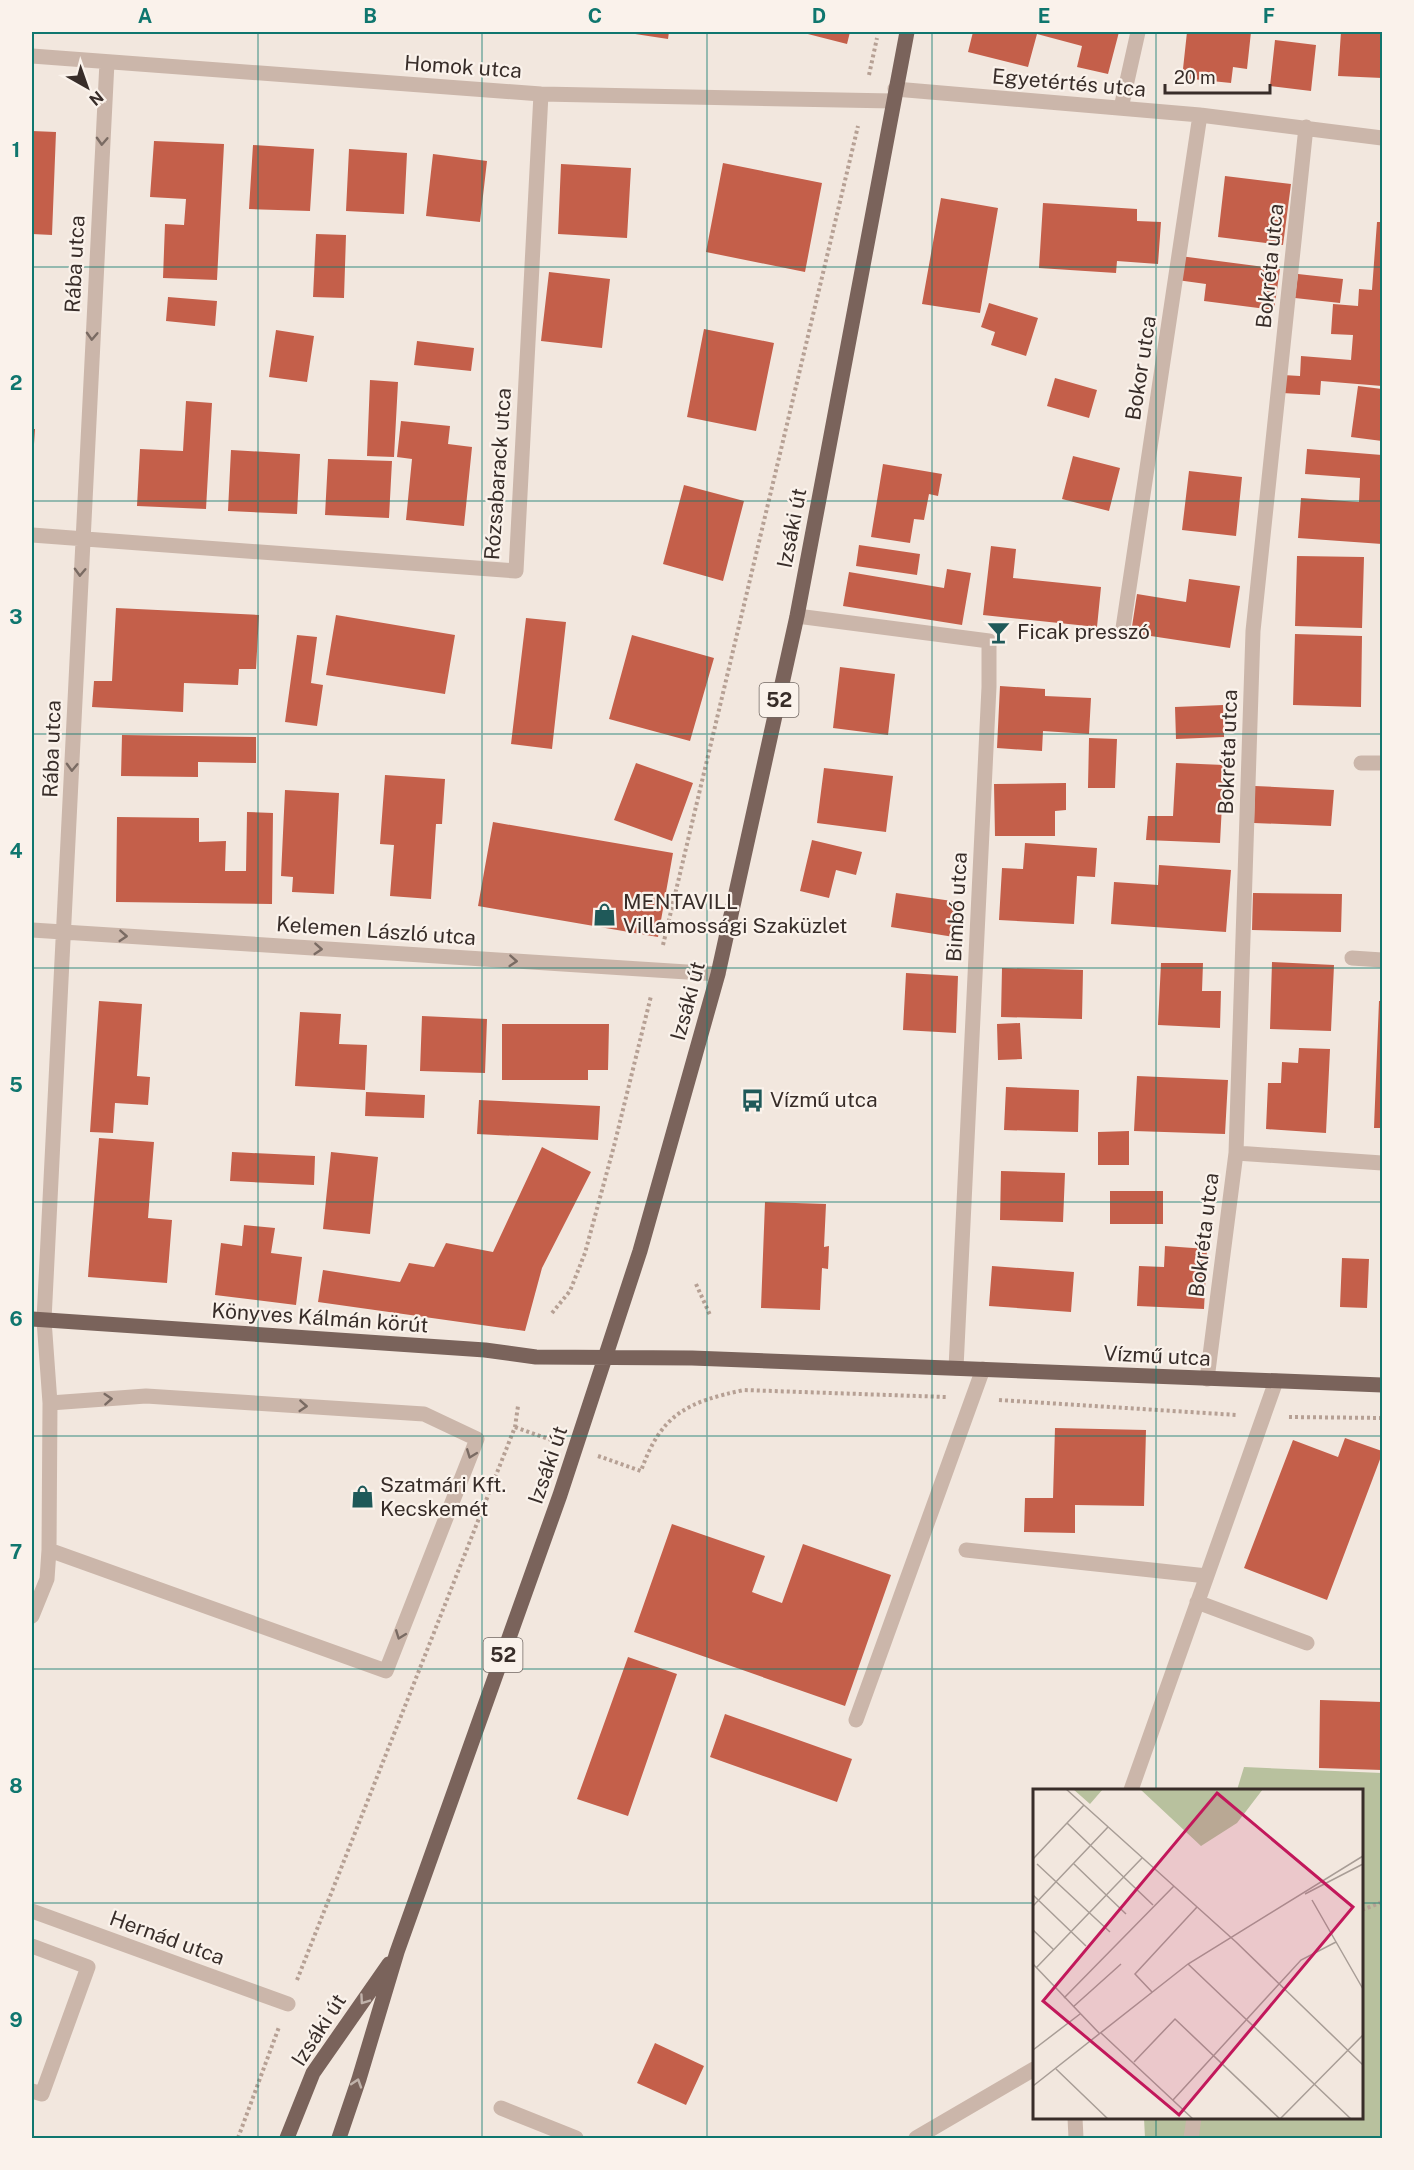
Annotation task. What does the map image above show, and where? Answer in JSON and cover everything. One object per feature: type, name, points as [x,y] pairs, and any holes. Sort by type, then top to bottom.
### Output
[{"type":"main road","name":"Izsáki út","points":[[339,2139],[397,1952],[576,1448],[640,1251],[718,974],[797,616],[907,32]]},
{"type":"main road","name":"Könyves Kálmán körút","points":[[38,1320],[484,1350],[536,1357],[605,1357]]},
{"type":"main road","name":"Vízmű utca","points":[[605,1357],[692,1358],[1383,1385]]},
{"type":"main road","name":"Izsáki út","points":[[287,2139],[313,2073],[397,1952]]},
{"type":"street","points":[[1121,108],[1138,32]]},
{"type":"street","name":"Homok utca","points":[[32,56],[541,94],[864,99],[894,95]]},
{"type":"street","name":"Rába utca","points":[[32,1616],[47,1579],[49,1550],[50,1403],[38,1320],[65,933],[106,62]]},
{"type":"street","name":"Rózsabarack utca","points":[[82,538],[516,571],[541,94]]},
{"type":"street","name":"Egyetértés utca","points":[[894,95],[1121,108],[1306,127],[1383,138]]},
{"type":"street","name":"Bokor utca","points":[[1124,628],[1200,115]]},
{"type":"street","name":"Bokréta utca","points":[[1207,1379],[1236,1153],[1253,631],[1306,127]]},
{"type":"street","points":[[32,535],[82,538]]},
{"type":"street","name":"Bimbó utca","points":[[797,616],[989,640],[988,711],[956,1368]]},
{"type":"street","points":[[1361,763],[1383,764]]},
{"type":"street","name":"Kelemen László utca","points":[[32,930],[718,974]]},
{"type":"street","points":[[1352,958],[1383,960]]},
{"type":"street","points":[[1236,1153],[1383,1163]]},
{"type":"street","points":[[856,1720],[983,1369]]},
{"type":"street","points":[[1132,1789],[1276,1381]]},
{"type":"street","points":[[49,1550],[386,1671],[477,1439],[424,1414],[147,1396],[50,1403]]},
{"type":"street","points":[[966,1550],[1207,1575]]},
{"type":"street","points":[[1197,1602],[1307,1643]]},
{"type":"street","name":"Hernád utca","points":[[32,1911],[288,2004]]},
{"type":"street","points":[[32,1946],[88,1967],[42,2094],[32,2091]]},
{"type":"street","points":[[916,2139],[1033,2070]]},
{"type":"street","points":[[501,2108],[576,2139]]},
{"type":"street","points":[[1076,2119],[1076,2139]]},
{"type":"street","points":[[1191,2139],[1194,2119]]},
{"type":"path","points":[[552,1313],[570,1291],[585,1253],[611,1157],[864,99],[878,32]]},
{"type":"path","points":[[696,1284],[710,1315]]},
{"type":"path","points":[[515,1427],[641,1471],[650,1447],[660,1430],[680,1412],[713,1397],[744,1390],[972,1398],[1264,1417],[1383,1418]]},
{"type":"path","points":[[238,2139],[288,2004],[515,1427],[518,1406]]},
{"type":"path","points":[[1363,1910],[1383,1902]]},
{"type":"green space","points":[[1244,1767],[1382,1773],[1382,2138],[1145,2138],[1144,2119],[1363,2119],[1363,1789],[1237,1789]]},
{"type":"building","points":[[622,32],[669,32],[668,39]]},
{"type":"building","points":[[800,32],[850,32],[847,44]]},
{"type":"building","points":[[973,32],[1119,32],[1108,74],[1077,67],[1082,46],[1037,34],[1028,67],[968,52]]},
{"type":"building","points":[[1187,32],[1251,32],[1247,69],[1233,67],[1231,83],[1182,78]]},
{"type":"building","points":[[1341,32],[1382,32],[1382,78],[1338,76]]},
{"type":"building","points":[[1275,40],[1316,45],[1311,91],[1270,86]]},
{"type":"building","points":[[32,131],[56,132],[52,235],[32,234]]},
{"type":"building","points":[[154,141],[224,144],[217,280],[163,278],[165,224],[184,225],[186,199],[150,197]]},
{"type":"building","points":[[253,145],[314,149],[310,211],[249,209]]},
{"type":"building","points":[[349,149],[407,153],[404,214],[346,211]]},
{"type":"building","points":[[433,154],[487,161],[480,222],[426,216]]},
{"type":"building","points":[[723,163],[822,183],[805,272],[706,252]]},
{"type":"building","points":[[561,164],[631,168],[627,238],[558,234]]},
{"type":"building","points":[[1225,176],[1291,184],[1283,245],[1218,237]]},
{"type":"building","points":[[941,198],[998,208],[980,313],[922,304]]},
{"type":"building","points":[[1043,203],[1137,209],[1137,221],[1161,222],[1158,264],[1117,261],[1116,273],[1039,268]]},
{"type":"building","points":[[1377,222],[1382,222],[1382,386],[1321,381],[1320,395],[1282,393],[1283,375],[1300,376],[1301,356],[1351,360],[1353,335],[1331,334],[1333,304],[1358,306],[1359,289],[1372,290]]},
{"type":"building","points":[[316,234],[346,235],[344,298],[313,297]]},
{"type":"building","points":[[1180,256],[1280,269],[1274,310],[1204,301],[1206,284],[1177,280]]},
{"type":"building","points":[[549,272],[610,279],[602,348],[541,341]]},
{"type":"building","points":[[1298,274],[1343,279],[1340,303],[1295,298]]},
{"type":"building","points":[[168,297],[217,301],[215,326],[166,321]]},
{"type":"building","points":[[989,303],[1038,318],[1026,356],[991,345],[995,332],[981,327]]},
{"type":"building","points":[[704,329],[774,343],[756,431],[687,417]]},
{"type":"building","points":[[276,330],[314,336],[307,382],[269,377]]},
{"type":"building","points":[[417,341],[474,348],[471,371],[414,365]]},
{"type":"building","points":[[1055,378],[1097,390],[1089,418],[1047,406]]},
{"type":"building","points":[[370,380],[398,382],[394,457],[367,456]]},
{"type":"building","points":[[1358,386],[1382,389],[1382,441],[1351,437]]},
{"type":"building","points":[[186,401],[212,403],[206,509],[137,506],[140,449],[183,451]]},
{"type":"building","points":[[401,421],[450,426],[448,444],[472,447],[464,526],[406,520],[412,459],[397,457]]},
{"type":"building","points":[[32,429],[35,429],[33,459],[32,459]]},
{"type":"building","points":[[1307,449],[1382,455],[1382,544],[1298,538],[1301,498],[1359,502],[1360,478],[1305,474]]},
{"type":"building","points":[[231,450],[300,454],[297,514],[228,511]]},
{"type":"building","points":[[1073,456],[1120,468],[1109,511],[1062,499]]},
{"type":"building","points":[[328,459],[392,461],[389,518],[325,515]]},
{"type":"building","points":[[883,464],[942,474],[938,496],[929,494],[924,520],[914,519],[910,543],[871,537]]},
{"type":"building","points":[[1189,471],[1242,477],[1236,536],[1182,530]]},
{"type":"building","points":[[684,485],[744,501],[723,581],[663,564]]},
{"type":"building","points":[[859,545],[920,554],[917,575],[856,566]]},
{"type":"building","points":[[991,546],[1016,549],[1013,578],[1101,587],[1097,627],[983,615]]},
{"type":"building","points":[[1297,556],[1364,557],[1362,628],[1295,626]]},
{"type":"building","points":[[947,569],[971,573],[962,625],[843,606],[849,572],[944,588]]},
{"type":"building","points":[[1189,579],[1240,586],[1230,648],[1131,633],[1137,594],[1186,602]]},
{"type":"building","points":[[116,608],[259,615],[256,669],[239,669],[238,685],[184,683],[183,712],[92,707],[94,681],[112,681]]},
{"type":"building","points":[[336,615],[455,635],[445,694],[326,675]]},
{"type":"building","points":[[526,618],[566,622],[552,749],[511,744]]},
{"type":"building","points":[[1295,634],[1362,636],[1361,707],[1293,705]]},
{"type":"building","points":[[297,635],[317,637],[311,683],[323,685],[317,726],[285,722]]},
{"type":"building","points":[[632,635],[714,658],[690,741],[609,719]]},
{"type":"building","points":[[840,667],[895,674],[888,735],[833,728]]},
{"type":"building","points":[[1000,686],[1045,689],[1045,696],[1091,698],[1089,734],[1043,731],[1042,751],[997,748]]},
{"type":"building","points":[[1223,705],[1224,737],[1176,739],[1175,707]]},
{"type":"building","points":[[122,735],[256,737],[256,763],[198,762],[198,777],[121,776]]},
{"type":"building","points":[[1089,738],[1117,739],[1115,788],[1088,788]]},
{"type":"building","points":[[636,763],[693,783],[672,841],[614,820]]},
{"type":"building","points":[[1176,763],[1224,765],[1220,843],[1146,840],[1148,816],[1173,816]]},
{"type":"building","points":[[824,768],[893,776],[886,832],[817,823]]},
{"type":"building","points":[[385,775],[445,779],[442,824],[436,824],[431,899],[390,896],[394,845],[380,844]]},
{"type":"building","points":[[1066,783],[1066,810],[1055,811],[1055,836],[995,836],[994,784]]},
{"type":"building","points":[[1255,786],[1334,790],[1331,826],[1254,823]]},
{"type":"building","points":[[285,790],[339,793],[334,894],[292,892],[293,877],[281,876]]},
{"type":"building","points":[[247,812],[273,813],[272,904],[116,902],[117,817],[199,818],[199,842],[226,841],[225,871],[246,871]]},
{"type":"building","points":[[493,822],[673,853],[658,937],[478,906]]},
{"type":"building","points":[[812,840],[862,852],[856,875],[836,870],[829,898],[800,891]]},
{"type":"building","points":[[1025,843],[1097,848],[1095,877],[1077,876],[1074,924],[999,920],[1002,868],[1023,869]]},
{"type":"building","points":[[1159,865],[1231,870],[1226,932],[1111,924],[1114,882],[1158,885]]},
{"type":"building","points":[[896,893],[959,902],[954,937],[891,927]]},
{"type":"building","points":[[1253,893],[1342,894],[1341,932],[1252,930]]},
{"type":"building","points":[[1272,962],[1334,965],[1331,1031],[1270,1029]]},
{"type":"building","points":[[1161,963],[1203,963],[1202,991],[1221,991],[1220,1028],[1158,1025]]},
{"type":"building","points":[[1002,968],[1083,970],[1082,1019],[1001,1017]]},
{"type":"building","points":[[906,973],[958,976],[956,1033],[903,1030]]},
{"type":"building","points":[[99,1001],[142,1004],[137,1076],[150,1077],[148,1105],[115,1103],[113,1133],[90,1132]]},
{"type":"building","points":[[1379,1001],[1382,1001],[1382,1128],[1374,1128]]},
{"type":"building","points":[[300,1012],[341,1014],[339,1044],[367,1045],[365,1090],[295,1086]]},
{"type":"building","points":[[422,1016],[487,1019],[485,1073],[420,1071]]},
{"type":"building","points":[[1020,1023],[1022,1059],[998,1060],[997,1024]]},
{"type":"building","points":[[502,1024],[609,1024],[608,1070],[588,1070],[588,1080],[502,1080]]},
{"type":"building","points":[[1299,1048],[1330,1049],[1326,1133],[1266,1129],[1268,1083],[1281,1083],[1282,1062],[1298,1063]]},
{"type":"building","points":[[1137,1076],[1228,1080],[1225,1134],[1134,1131]]},
{"type":"building","points":[[1006,1087],[1079,1090],[1078,1132],[1004,1130]]},
{"type":"building","points":[[366,1092],[425,1095],[424,1118],[365,1116]]},
{"type":"building","points":[[479,1100],[600,1106],[598,1140],[477,1134]]},
{"type":"building","points":[[1129,1131],[1129,1165],[1098,1165],[1098,1132]]},
{"type":"building","points":[[99,1138],[154,1142],[148,1218],[172,1220],[167,1283],[88,1277]]},
{"type":"building","points":[[542,1147],[591,1172],[542,1268],[525,1331],[318,1302],[323,1270],[400,1282],[409,1263],[434,1267],[446,1243],[493,1252]]},
{"type":"building","points":[[232,1152],[315,1156],[314,1185],[230,1181]]},
{"type":"building","points":[[331,1152],[378,1157],[370,1234],[323,1229]]},
{"type":"building","points":[[1001,1171],[1065,1173],[1063,1222],[1000,1220]]},
{"type":"building","points":[[1110,1191],[1163,1191],[1163,1224],[1110,1224]]},
{"type":"building","points":[[765,1202],[826,1204],[824,1247],[829,1246],[828,1269],[822,1268],[820,1310],[761,1308]]},
{"type":"building","points":[[244,1225],[275,1228],[271,1253],[302,1257],[296,1305],[215,1295],[221,1243],[242,1246]]},
{"type":"building","points":[[1165,1246],[1207,1249],[1204,1309],[1137,1306],[1139,1266],[1164,1267]]},
{"type":"building","points":[[1342,1258],[1369,1259],[1367,1308],[1340,1307]]},
{"type":"building","points":[[992,1266],[1074,1272],[1071,1312],[989,1306]]},
{"type":"building","points":[[1055,1428],[1146,1430],[1144,1506],[1075,1505],[1075,1533],[1024,1532],[1025,1498],[1053,1498]]},
{"type":"building","points":[[1345,1438],[1382,1451],[1382,1454],[1327,1600],[1244,1568],[1293,1440],[1338,1457]]},
{"type":"building","points":[[672,1524],[765,1556],[752,1592],[782,1603],[803,1544],[891,1575],[845,1706],[634,1632]]},
{"type":"building","points":[[628,1657],[677,1674],[628,1816],[577,1799]]},
{"type":"building","points":[[1320,1700],[1382,1702],[1382,1770],[1319,1768]]},
{"type":"building","points":[[725,1714],[852,1759],[837,1802],[710,1757]]},
{"type":"building","points":[[655,2043],[704,2066],[686,2105],[637,2083]]},
{"type":"place","name":"Ficak presszó","points":[[999,632]]},
{"type":"place","name":"MENTAVILL Villamossági Szaküzlet","points":[[605,914]]},
{"type":"place","name":"Vízmű utca","points":[[752,1100]]},
{"type":"place","name":"Szatmári Kft. Kecskemét","points":[[362,1497]]}]
